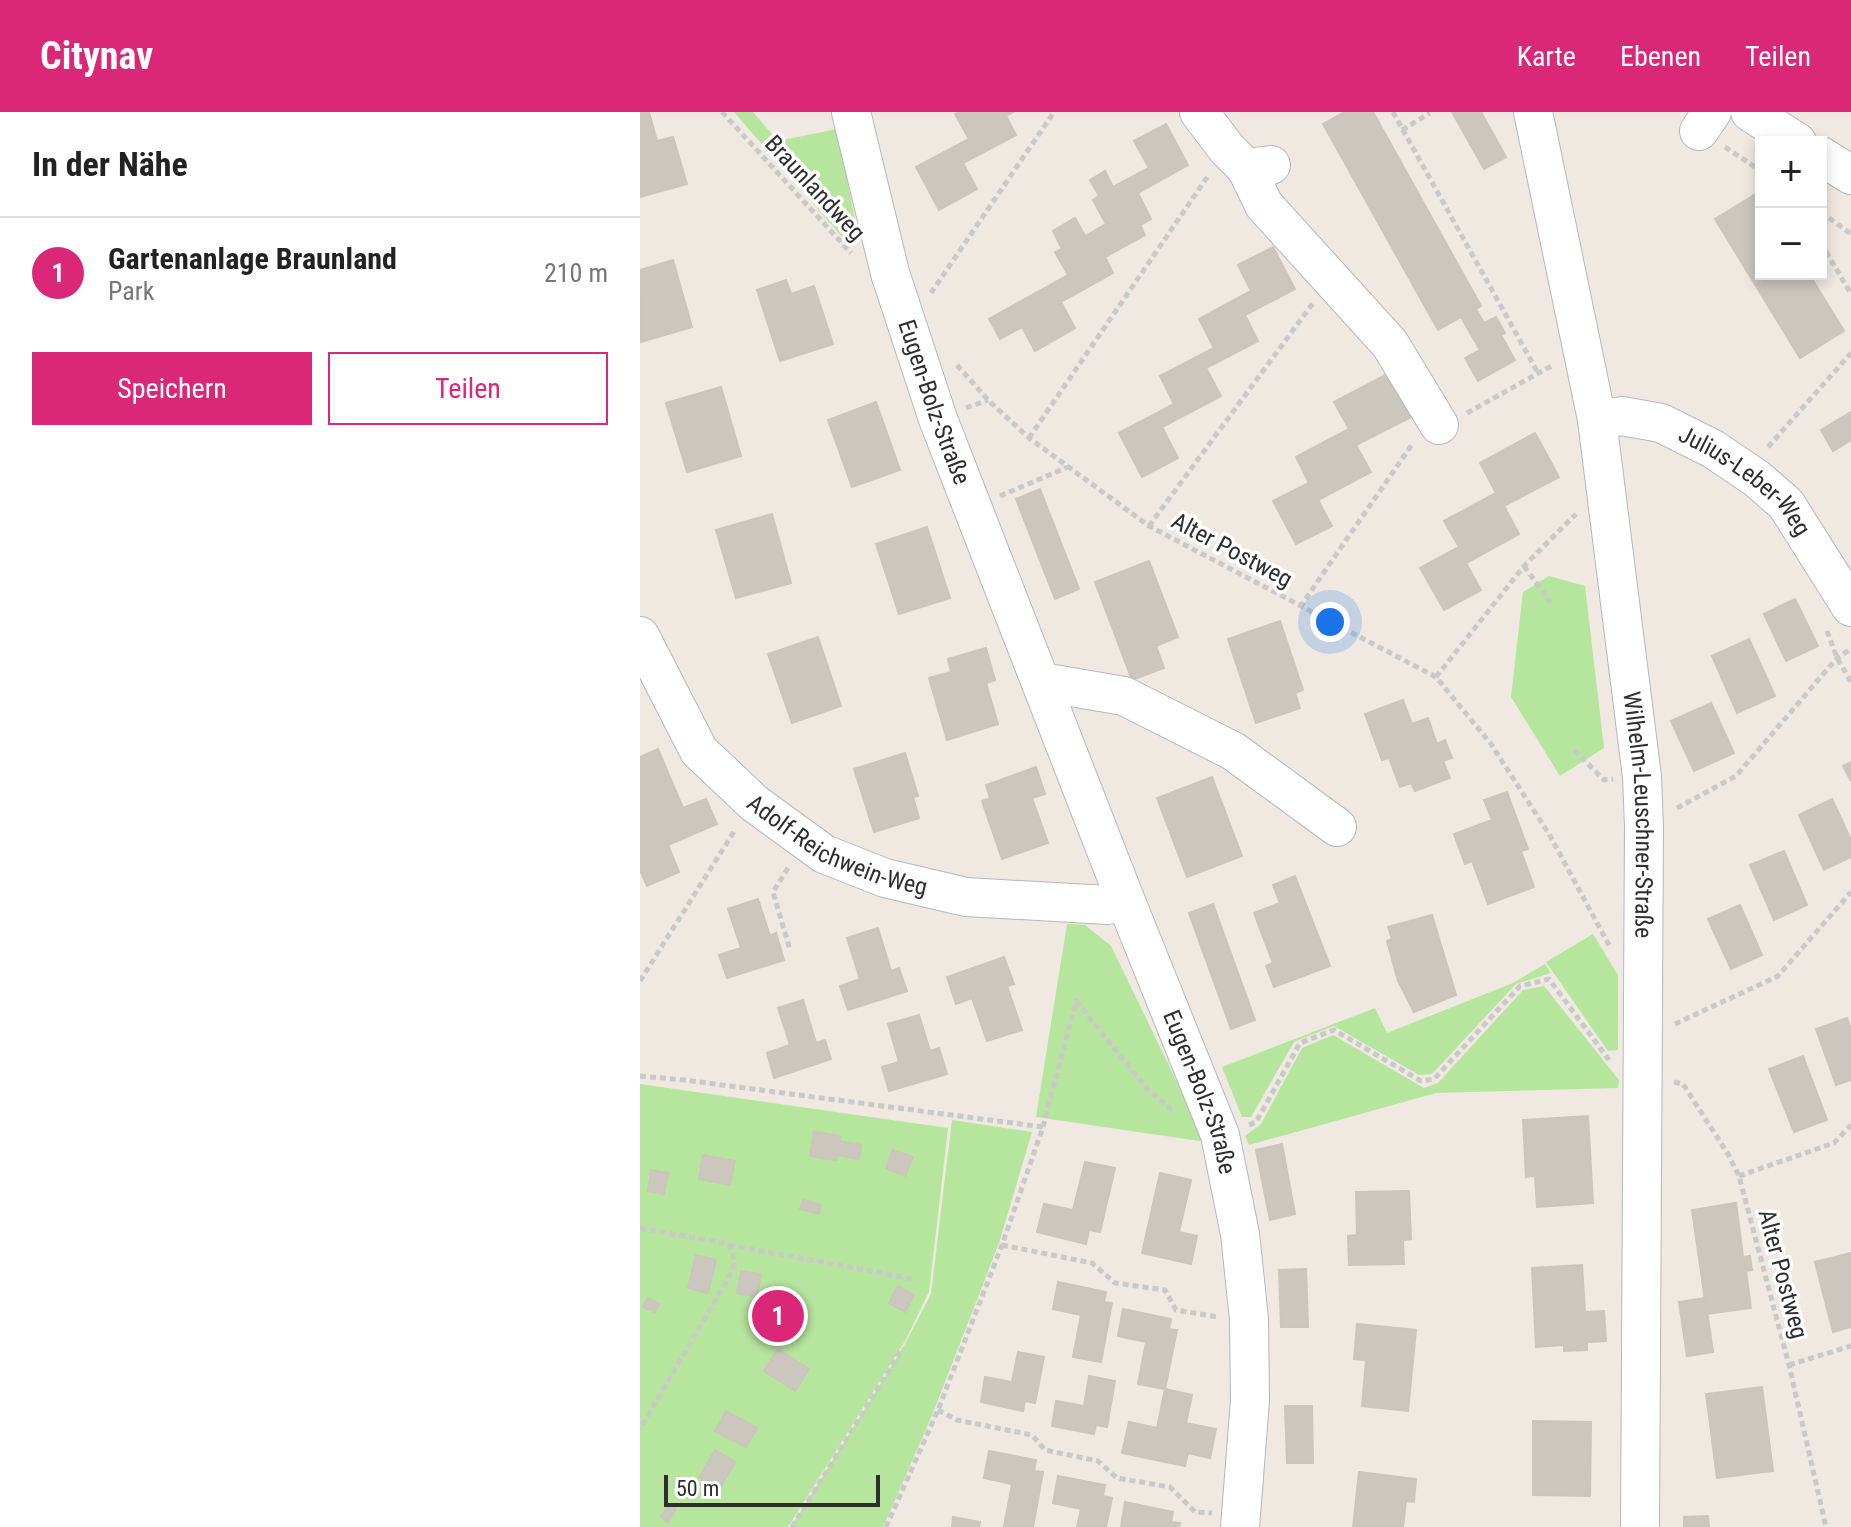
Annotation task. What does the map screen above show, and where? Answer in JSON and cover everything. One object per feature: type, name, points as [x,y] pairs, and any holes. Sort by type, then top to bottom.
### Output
[{"type":"street","name":"Eugen-Bolz-Straße","points":[[851,112],[895,290],[917,358],[1125,899],[1220,1135],[1240,1234],[1249,1319],[1250,1401],[1240,1527]]},
{"type":"street","points":[[1199,112],[1227,149],[1259,166],[1264,205],[1390,344],[1439,425]]},
{"type":"street","name":"Wilhelm-Leuschner-Straße","points":[[1533,112],[1597,420],[1642,777],[1640,1527]]},
{"type":"street","points":[[1750,112],[1788,136]]},
{"type":"street","points":[[1827,160],[1851,175]]},
{"type":"street","name":"Julius-Leber-Weg","points":[[1597,420],[1622,416],[1661,423],[1713,449],[1746,472],[1786,504],[1851,607]]},
{"type":"street","name":"Adolf-Reichwein-Weg","points":[[640,636],[699,751],[754,803],[824,854],[885,878],[966,897],[1108,905],[1125,899]]},
{"type":"street","points":[[1042,682],[1124,696],[1233,751],[1337,827]]},
{"type":"path","name":"Braunlandweg","points":[[722,112],[867,270],[895,290]]},
{"type":"path","points":[[895,290],[918,303],[930,296],[1054,112]]},
{"type":"path","points":[[1300,607],[1414,442],[1439,425],[1454,420],[1538,373],[1393,112]]},
{"type":"path","points":[[1402,130],[1430,113]]},
{"type":"path","points":[[1029,438],[1203,184]]},
{"type":"path","points":[[1827,216],[1851,234]]},
{"type":"path","points":[[1827,253],[1851,294]]},
{"type":"path","points":[[1149,526],[1330,279]]},
{"type":"path","points":[[1746,472],[1851,353]]},
{"type":"path","name":"Alter Postweg","points":[[917,358],[947,354],[988,400],[1029,438],[1149,526],[1436,677],[1491,744],[1549,834],[1611,949]]},
{"type":"path","points":[[973,508],[1068,467]]},
{"type":"path","points":[[1436,677],[1524,566],[1580,510],[1608,503]]},
{"type":"path","points":[[1524,566],[1553,606]]},
{"type":"path","points":[[1644,826],[1736,776],[1837,658],[1851,649]]},
{"type":"path","points":[[640,981],[722,848]]},
{"type":"path","points":[[773,892],[790,950]]},
{"type":"path","points":[[1642,1057],[1778,976],[1851,892]]},
{"type":"path","name":"Alter Postweg","points":[[1220,1135],[1256,1122],[1300,1043],[1334,1030],[1421,1081],[1427,1081],[1434,1079],[1520,986],[1549,979],[1612,1064],[1642,1057],[1683,1084],[1728,1154],[1739,1176],[1789,1365],[1826,1527]]},
{"type":"path","points":[[886,1527],[938,1410],[1002,1245],[1043,1127],[1076,1001],[1147,1089],[1200,1134],[1220,1135]]},
{"type":"path","points":[[640,1076],[1043,1127]]},
{"type":"path","points":[[1739,1176],[1834,1143],[1851,1125]]},
{"type":"path","points":[[640,1228],[914,1279]]},
{"type":"path","points":[[640,1429],[729,1277],[734,1265],[728,1244]]},
{"type":"path","points":[[1002,1245],[1092,1263],[1115,1283],[1165,1290],[1176,1310],[1216,1317]]},
{"type":"path","points":[[1789,1365],[1851,1346]]},
{"type":"path","points":[[792,1527],[903,1348]]},
{"type":"path","points":[[938,1410],[957,1420],[1032,1435],[1045,1450],[1098,1461],[1117,1478],[1170,1487],[1195,1512]]},
{"type":"green space","points":[[734,112],[753,112],[778,141],[837,129],[859,240],[850,246]]},
{"type":"green space","points":[[1549,576],[1585,586],[1604,748],[1560,776],[1511,697],[1523,592]]},
{"type":"green space","points":[[1067,924],[1085,925],[1111,946],[1206,1142],[1036,1117]]},
{"type":"green space","points":[[1593,934],[1618,975],[1618,1050],[1608,1051],[1546,962]]},
{"type":"green space","points":[[1545,964],[1551,973],[1516,984],[1432,1074],[1419,1075],[1334,1026],[1294,1042],[1251,1117],[1242,1117],[1222,1067],[1375,1008],[1387,1033],[1513,983]]},
{"type":"green space","points":[[1544,986],[1619,1080],[1618,1088],[1436,1093],[1249,1145],[1245,1136],[1261,1124],[1302,1048],[1333,1035],[1424,1088],[1438,1083],[1523,990]]},
{"type":"green space","points":[[640,1084],[948,1128],[929,1292],[905,1341],[788,1527],[640,1527]]},
{"type":"green space","points":[[952,1120],[1032,1132],[999,1243],[933,1413],[883,1527],[791,1527],[905,1344],[931,1294]]},
{"type":"building","points":[[640,112],[649,112],[657,141],[673,137],[687,184],[640,197]]},
{"type":"building","points":[[1013,112],[1006,116],[1016,135],[963,163],[977,189],[939,210],[916,167],[969,139],[955,114]]},
{"type":"building","points":[[1345,112],[1373,112],[1481,306],[1476,309],[1484,323],[1496,317],[1505,333],[1501,335],[1515,360],[1478,381],[1465,358],[1480,350],[1461,317],[1438,330],[1323,124]]},
{"type":"building","points":[[1452,112],[1481,112],[1506,157],[1484,169]]},
{"type":"building","points":[[1166,124],[1188,165],[1138,193],[1151,219],[1140,225],[1145,235],[1105,257],[1113,273],[1061,302],[1075,328],[1035,351],[1022,327],[1000,339],[989,319],[1068,275],[1055,252],[1062,249],[1053,231],[1075,218],[1085,236],[1106,224],[1093,200],[1099,196],[1090,180],[1105,171],[1113,187],[1149,168],[1134,141]]},
{"type":"building","points":[[1755,194],[1755,280],[1813,280],[1844,331],[1800,358],[1715,219]]},
{"type":"building","points":[[1273,247],[1295,289],[1245,315],[1258,341],[1206,368],[1221,396],[1162,427],[1178,458],[1142,477],[1119,433],[1174,404],[1160,376],[1214,348],[1199,319],[1251,291],[1238,265]]},
{"type":"building","points":[[673,260],[692,327],[641,342],[640,270]]},
{"type":"building","points":[[786,280],[791,294],[814,286],[833,344],[780,361],[757,290]]},
{"type":"building","points":[[1395,370],[1417,414],[1356,445],[1371,472],[1318,500],[1332,526],[1296,544],[1273,501],[1309,483],[1296,457],[1349,429],[1334,402]]},
{"type":"building","points":[[721,387],[741,456],[687,472],[666,403]]},
{"type":"building","points":[[876,402],[900,470],[852,487],[828,420]]},
{"type":"building","points":[[1851,412],[1851,440],[1833,451],[1821,430]]},
{"type":"building","points":[[1535,433],[1559,477],[1504,506],[1519,534],[1466,563],[1481,590],[1444,610],[1420,568],[1459,547],[1444,521],[1496,493],[1480,463]]},
{"type":"building","points":[[1040,489],[1079,589],[1055,599],[1016,499]]},
{"type":"building","points":[[772,514],[791,583],[736,598],[716,530]]},
{"type":"building","points":[[927,527],[950,598],[899,614],[876,544]]},
{"type":"building","points":[[1149,561],[1178,637],[1156,646],[1164,668],[1132,680],[1095,582]]},
{"type":"building","points":[[1795,599],[1818,646],[1786,661],[1764,614]]},
{"type":"building","points":[[1280,621],[1303,690],[1295,693],[1300,708],[1256,723],[1228,639]]},
{"type":"building","points":[[818,637],[841,706],[792,723],[768,654]]},
{"type":"building","points":[[1749,639],[1775,696],[1737,713],[1712,656]]},
{"type":"building","points":[[986,648],[995,680],[986,683],[998,724],[947,740],[929,678],[951,672],[948,659]]},
{"type":"building","points":[[1403,700],[1412,724],[1428,718],[1437,744],[1445,740],[1452,758],[1443,761],[1450,778],[1415,791],[1411,783],[1400,787],[1389,758],[1382,760],[1365,714]]},
{"type":"building","points":[[1711,703],[1734,753],[1694,771],[1671,721]]},
{"type":"building","points":[[658,749],[683,808],[706,799],[717,824],[668,845],[679,872],[647,886],[640,870],[640,757]]},
{"type":"building","points":[[905,753],[918,796],[913,797],[919,818],[874,832],[854,769]]},
{"type":"building","points":[[1851,762],[1851,781],[1843,766]]},
{"type":"building","points":[[1036,767],[1045,794],[1032,798],[1048,843],[1002,859],[982,801],[990,798],[986,785]]},
{"type":"building","points":[[1212,777],[1242,856],[1187,877],[1157,798]]},
{"type":"building","points":[[1507,792],[1528,849],[1521,851],[1534,887],[1488,904],[1472,861],[1465,864],[1454,834],[1492,820],[1484,800]]},
{"type":"building","points":[[1832,799],[1851,840],[1851,857],[1824,870],[1799,815]]},
{"type":"building","points":[[1784,851],[1807,905],[1774,920],[1750,865]]},
{"type":"building","points":[[1295,876],[1330,966],[1274,987],[1266,966],[1273,963],[1254,913],[1280,903],[1273,885]]},
{"type":"building","points":[[758,899],[770,936],[776,933],[784,960],[727,978],[719,955],[741,948],[728,909]]},
{"type":"building","points":[[1213,904],[1255,1020],[1231,1029],[1189,913]]},
{"type":"building","points":[[1740,905],[1762,955],[1731,969],[1708,919]]},
{"type":"building","points":[[1432,915],[1456,995],[1414,1012],[1398,981],[1387,941],[1392,939],[1388,927]]},
{"type":"building","points":[[878,928],[891,971],[899,968],[907,991],[848,1010],[840,986],[860,979],[847,938]]},
{"type":"building","points":[[1004,957],[1014,984],[1007,986],[1022,1030],[987,1041],[972,998],[956,1004],[947,977]]},
{"type":"building","points":[[803,1000],[816,1043],[825,1040],[831,1059],[774,1078],[767,1053],[790,1045],[778,1008]]},
{"type":"building","points":[[919,1015],[930,1051],[939,1048],[947,1074],[889,1091],[882,1067],[899,1062],[888,1024]]},
{"type":"building","points":[[1847,1018],[1851,1030],[1851,1080],[1836,1085],[1816,1029]]},
{"type":"building","points":[[1803,1056],[1827,1120],[1794,1132],[1769,1069]]},
{"type":"building","points":[[1588,1116],[1593,1203],[1537,1207],[1535,1176],[1526,1177],[1523,1120]]},
{"type":"building","points":[[814,1132],[840,1136],[839,1141],[861,1145],[859,1159],[837,1155],[836,1160],[810,1156]]},
{"type":"building","points":[[1282,1144],[1295,1214],[1270,1220],[1256,1150]]},
{"type":"building","points":[[893,1150],[913,1157],[905,1176],[886,1168]]},
{"type":"building","points":[[703,1155],[735,1161],[730,1185],[699,1179]]},
{"type":"building","points":[[1085,1162],[1115,1168],[1100,1232],[1089,1230],[1086,1244],[1037,1232],[1044,1204],[1073,1210]]},
{"type":"building","points":[[651,1170],[668,1173],[664,1194],[648,1191]]},
{"type":"building","points":[[1160,1173],[1191,1180],[1179,1232],[1197,1236],[1191,1264],[1142,1253]]},
{"type":"building","points":[[1409,1191],[1411,1239],[1403,1240],[1404,1264],[1349,1265],[1348,1236],[1357,1235],[1356,1192]]},
{"type":"building","points":[[803,1200],[821,1205],[819,1214],[800,1209]]},
{"type":"building","points":[[1736,1203],[1743,1257],[1750,1256],[1752,1270],[1746,1271],[1751,1308],[1707,1314],[1692,1210]]},
{"type":"building","points":[[1851,1253],[1851,1327],[1833,1332],[1815,1262]]},
{"type":"building","points":[[696,1255],[716,1260],[708,1293],[688,1288]]},
{"type":"building","points":[[1582,1265],[1585,1312],[1604,1311],[1606,1341],[1587,1342],[1587,1350],[1564,1351],[1564,1345],[1536,1347],[1532,1268]]},
{"type":"building","points":[[1306,1269],[1308,1327],[1281,1327],[1279,1270]]},
{"type":"building","points":[[741,1271],[761,1274],[757,1297],[737,1293]]},
{"type":"building","points":[[1058,1282],[1106,1292],[1104,1302],[1112,1303],[1101,1362],[1073,1357],[1081,1315],[1053,1309]]},
{"type":"building","points":[[898,1286],[914,1295],[905,1312],[889,1303]]},
{"type":"building","points":[[647,1298],[659,1304],[655,1312],[643,1307]]},
{"type":"building","points":[[1705,1298],[1713,1352],[1687,1356],[1679,1302]]},
{"type":"building","points":[[1123,1309],[1171,1319],[1169,1329],[1177,1330],[1165,1389],[1138,1384],[1146,1342],[1118,1336]]},
{"type":"building","points":[[1357,1324],[1416,1330],[1408,1411],[1362,1406],[1366,1360],[1354,1359]]},
{"type":"building","points":[[778,1349],[809,1369],[795,1391],[764,1371]]},
{"type":"building","points":[[1018,1352],[1044,1357],[1035,1403],[1025,1401],[1023,1411],[981,1402],[985,1377],[1012,1382]]},
{"type":"building","points":[[1089,1376],[1115,1381],[1107,1427],[1096,1425],[1094,1434],[1052,1426],[1056,1401],[1084,1406]]},
{"type":"building","points":[[1762,1387],[1773,1471],[1717,1478],[1706,1394]]},
{"type":"building","points":[[1165,1389],[1192,1395],[1186,1423],[1216,1429],[1210,1458],[1188,1453],[1185,1466],[1122,1453],[1129,1422],[1157,1428]]},
{"type":"building","points":[[1285,1406],[1312,1406],[1313,1463],[1287,1463]]},
{"type":"building","points":[[726,1411],[757,1428],[746,1447],[715,1431]]},
{"type":"building","points":[[1533,1421],[1591,1422],[1590,1496],[1533,1495]]},
{"type":"building","points":[[715,1450],[735,1462],[719,1490],[699,1478]]},
{"type":"building","points":[[989,1451],[1036,1460],[1034,1471],[1043,1472],[1033,1527],[1004,1526],[1012,1484],[984,1478]]},
{"type":"building","points":[[1359,1472],[1416,1479],[1414,1502],[1406,1501],[1403,1527],[1353,1527]]},
{"type":"building","points":[[1058,1476],[1105,1485],[1103,1496],[1112,1498],[1106,1527],[1077,1527],[1081,1509],[1053,1503]]},
{"type":"building","points":[[1125,1502],[1173,1512],[1171,1522],[1180,1523],[1179,1527],[1121,1527]]},
{"type":"building","points":[[669,1504],[676,1509],[668,1522],[661,1517]]},
{"type":"building","points":[[1708,1516],[1709,1527],[1684,1527],[1684,1517]]},
{"type":"building","points":[[953,1517],[980,1522],[979,1527],[952,1527]]},
{"type":"place","name":"Gartenanlage Braunland","points":[[778,1316]]}]
